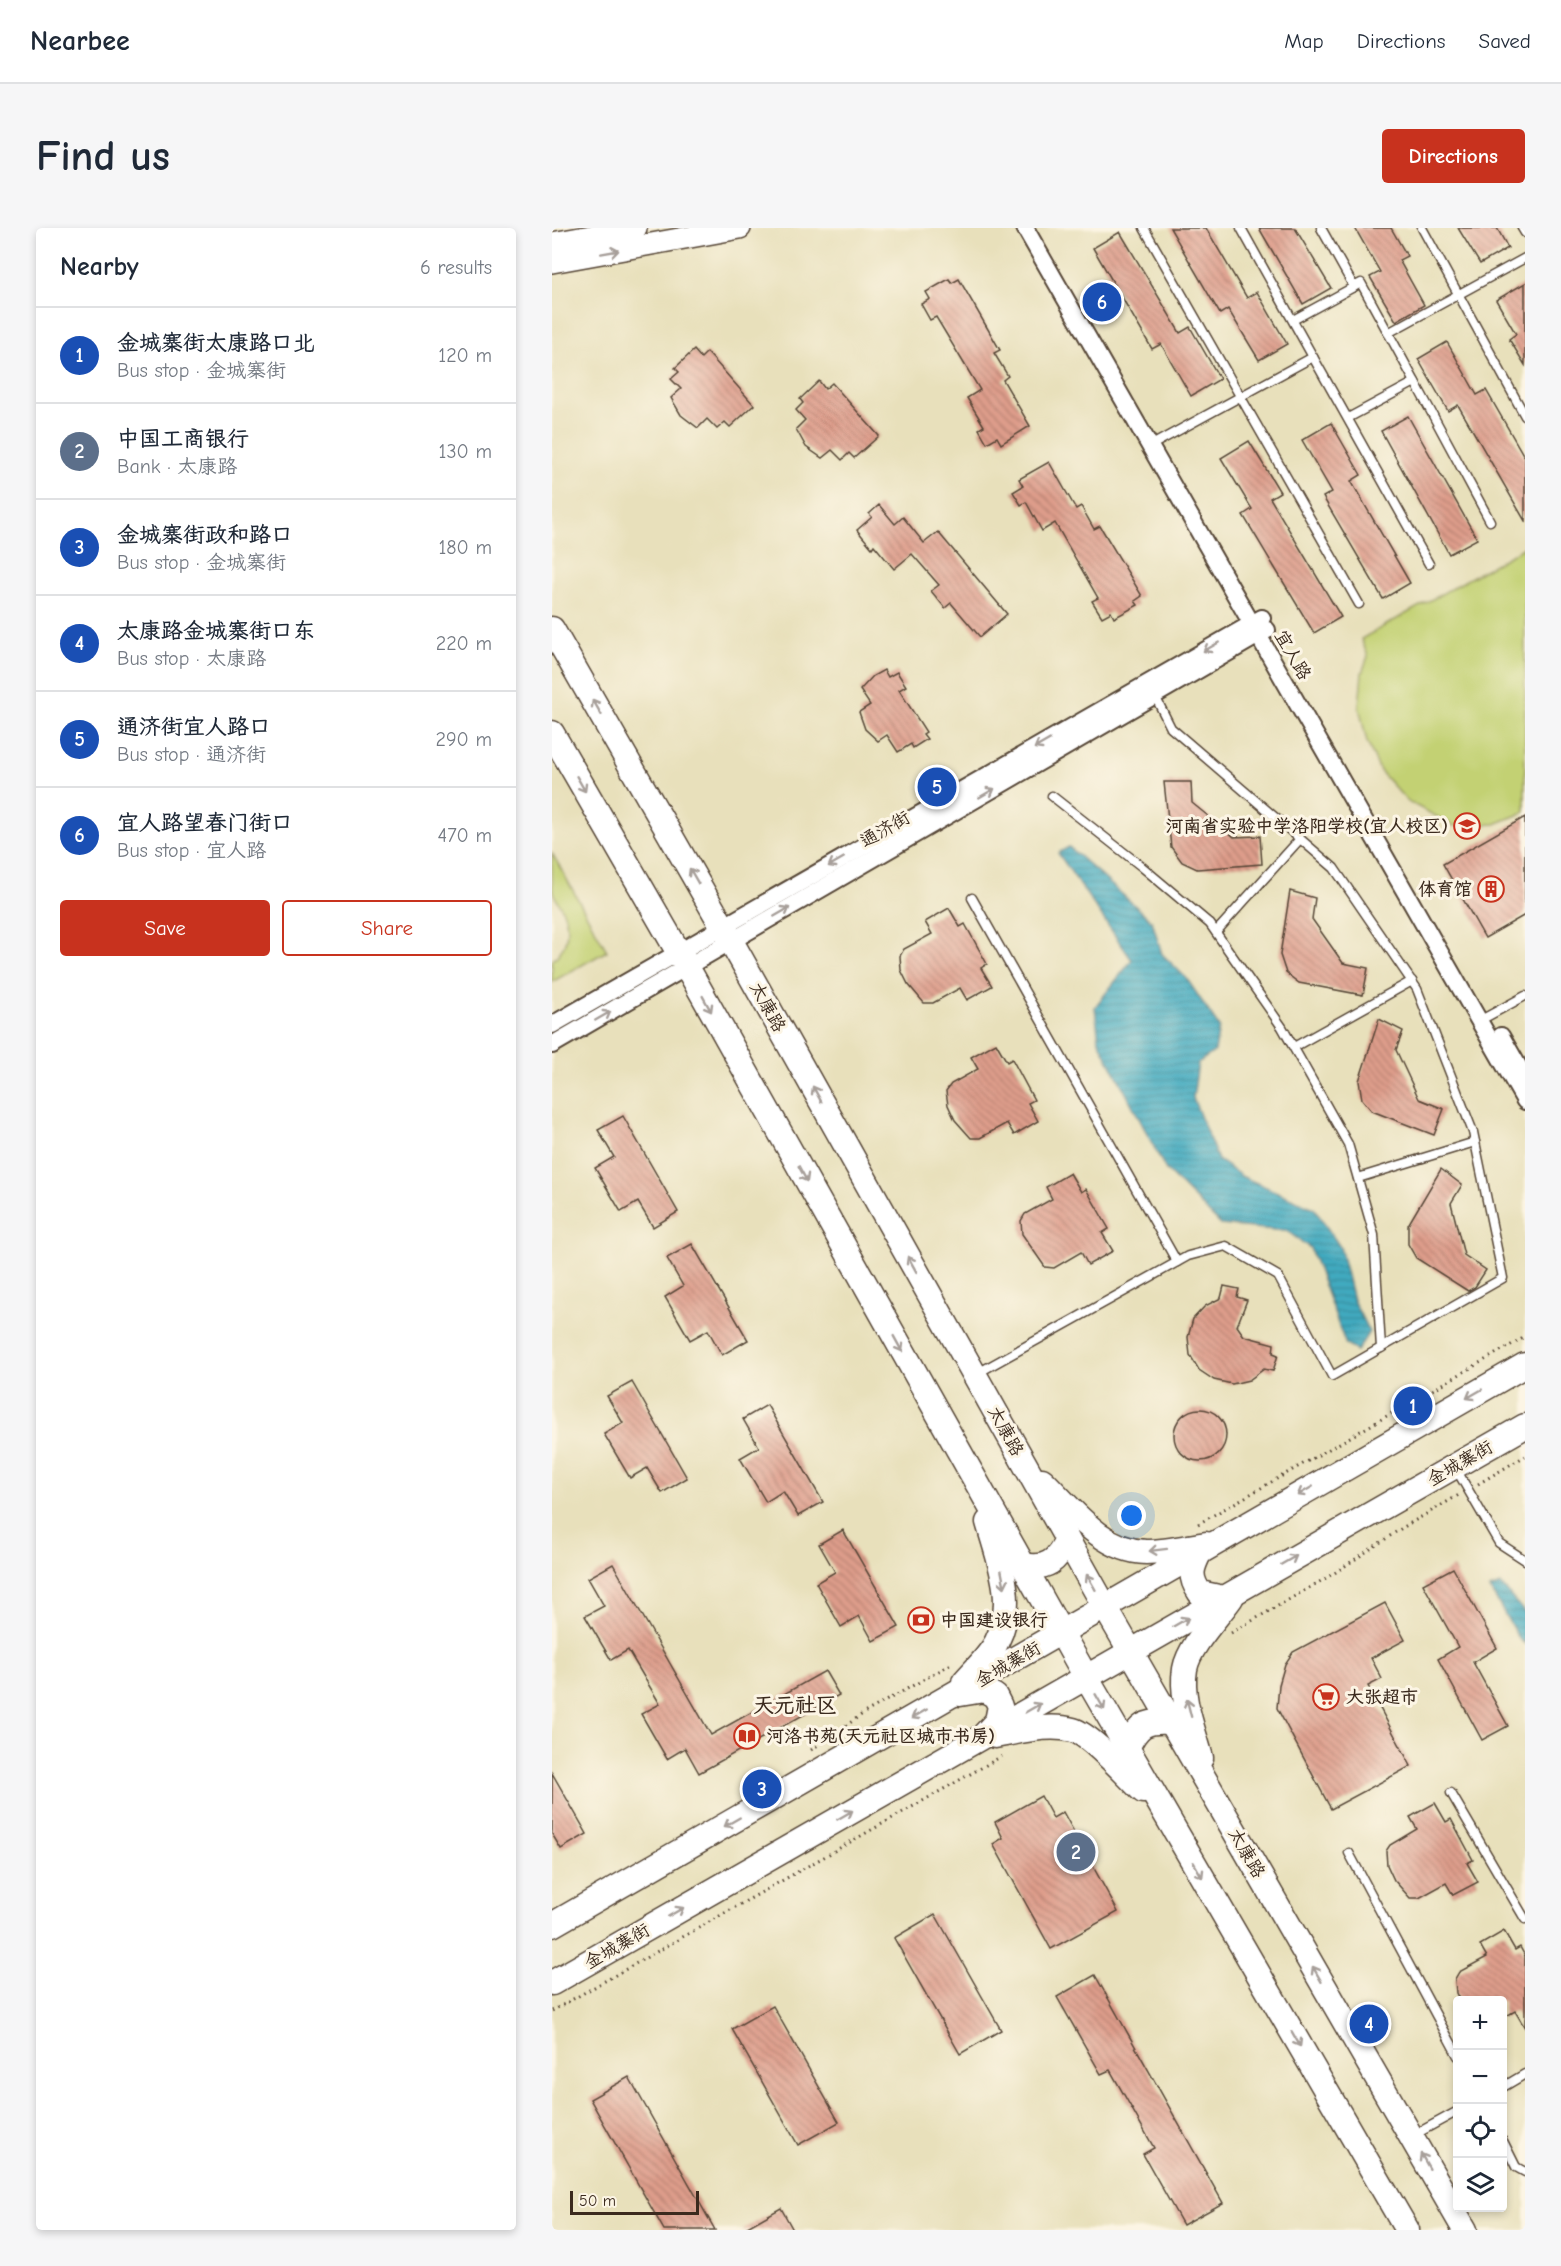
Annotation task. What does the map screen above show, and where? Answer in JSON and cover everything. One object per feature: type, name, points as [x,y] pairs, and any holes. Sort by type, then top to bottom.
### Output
[{"type":"main road","name":"太康路","points":[[552,629],[727,934],[1130,1651],[1464,2230]]},
{"type":"main road","points":[[552,733],[683,960],[1086,1677],[1407,2230]]},
{"type":"main road","name":"金城寨街","points":[[552,1925],[1525,1365]]},
{"type":"main road","name":"金城寨街","points":[[552,1983],[1525,1426]]},
{"type":"main road","points":[[1023,1462],[1097,1533],[1120,1547],[1146,1552],[1208,1548]]},
{"type":"main road","points":[[954,1694],[996,1642],[1006,1614],[1005,1582],[976,1482]]},
{"type":"main road","points":[[1023,1565],[1038,1568],[1058,1557],[1067,1540]]},
{"type":"main road","points":[[1208,1548],[1191,1570],[1193,1582],[1200,1593],[1231,1594]]},
{"type":"main road","points":[[1208,1785],[1186,1699],[1185,1669],[1196,1645],[1231,1594]]},
{"type":"main road","points":[[954,1694],[984,1690],[995,1696],[1000,1706],[997,1721],[981,1738]]},
{"type":"main road","points":[[1127,1748],[1136,1730],[1154,1720],[1171,1722]]},
{"type":"main road","points":[[981,1738],[1048,1728],[1075,1731],[1095,1745],[1163,1811]]},
{"type":"street","points":[[552,243],[636,228]]},
{"type":"street","points":[[552,262],[740,228]]},
{"type":"street","name":"宜人路","points":[[1025,228],[1155,443]]},
{"type":"street","name":"宜人路","points":[[1038,228],[1155,443],[1484,1018],[1525,1101]]},
{"type":"street","name":"通济街","points":[[552,1045],[683,960],[1260,626]]},
{"type":"street","name":"通济街","points":[[552,1025],[683,960]]},
{"type":"street","name":"宜人路","points":[[1484,1018],[1525,1078]]},
{"type":"lane","points":[[1144,228],[1359,604]]},
{"type":"lane","points":[[1241,228],[1429,564]]},
{"type":"lane","points":[[1321,228],[1354,287]]},
{"type":"lane","points":[[1422,228],[1525,416]]},
{"type":"lane","points":[[1522,228],[1525,233]]},
{"type":"lane","points":[[1388,333],[1525,258]]},
{"type":"lane","points":[[1293,320],[1361,284],[1490,521]]},
{"type":"lane","points":[[1155,443],[1313,357]]},
{"type":"lane","points":[[1348,418],[1415,382]]},
{"type":"lane","points":[[974,1375],[1188,1256],[1226,1246],[1278,1276],[1332,1376],[1503,1278],[1473,1132],[1418,989],[1334,868],[1171,728],[1151,689]]},
{"type":"lane","points":[[1052,796],[1210,924],[1294,1047],[1348,1144],[1358,1178],[1374,1235],[1381,1348]]},
{"type":"lane","points":[[1216,932],[1300,839]]},
{"type":"lane","points":[[972,898],[1177,1262]]},
{"type":"lane","points":[[1294,1047],[1412,981]]},
{"type":"lane","points":[[1484,1018],[1525,996]]},
{"type":"lane","points":[[1358,1178],[1474,1142]]},
{"type":"lane","points":[[1454,1466],[1498,1543],[1525,1560]]},
{"type":"lane","points":[[1451,1793],[1525,1919]]},
{"type":"lane","points":[[1349,1853],[1455,2050]]},
{"type":"lane","points":[[1507,2084],[1525,2074]]},
{"type":"lane","points":[[1411,2137],[1453,2114]]},
{"type":"lane","points":[[1507,2149],[1516,2167],[1525,2172]]},
{"type":"path","points":[[1198,1524],[1525,1337]]},
{"type":"path","points":[[1229,1634],[1333,1574],[1402,1528],[1525,1456]]},
{"type":"path","points":[[808,1752],[864,1713],[954,1662]]},
{"type":"path","points":[[552,2011],[1010,1752]]},
{"type":"green space","name":"河南省实验中学洛阳学校(宜人校区)","points":[[1525,547],[1525,812],[1495,824],[1454,826],[1407,801],[1380,771],[1367,742],[1359,707],[1362,673],[1368,656],[1361,639]]},
{"type":"green space","points":[[552,853],[607,951],[552,982],[552,961],[562,950],[567,930],[565,916],[553,892]]},
{"type":"water","points":[[1069,847],[1152,921],[1162,954],[1187,979],[1219,1027],[1215,1051],[1198,1063],[1193,1098],[1218,1160],[1243,1177],[1314,1208],[1340,1247],[1353,1300],[1369,1332],[1357,1351],[1346,1345],[1310,1248],[1287,1231],[1221,1225],[1166,1170],[1099,1041],[1095,1007],[1132,960],[1058,853]]},
{"type":"water","points":[[1501,1585],[1525,1613],[1525,1644],[1519,1639],[1490,1589]]},
{"type":"building","points":[[1170,228],[1206,228],[1247,298],[1257,292],[1287,344],[1259,360],[1228,309],[1220,314]]},
{"type":"building","points":[[1259,228],[1295,228],[1331,288],[1303,304]]},
{"type":"building","points":[[1355,228],[1391,228],[1407,256],[1399,260],[1424,305],[1396,321],[1370,277],[1380,272]]},
{"type":"building","points":[[1458,228],[1497,228],[1508,248],[1480,264]]},
{"type":"building","points":[[1120,232],[1180,333],[1190,327],[1220,379],[1191,396],[1161,344],[1152,349],[1093,248]]},
{"type":"building","points":[[949,279],[952,283],[959,279],[1000,350],[994,353],[1008,376],[1003,380],[1030,426],[1001,444],[997,437],[987,443],[979,429],[984,426],[967,398],[980,390],[936,317],[930,320],[921,304],[930,299],[926,292]]},
{"type":"building","points":[[1525,283],[1525,365],[1509,339],[1516,334],[1496,300]]},
{"type":"building","points":[[1447,342],[1477,395],[1486,390],[1525,458],[1525,521],[1458,405],[1448,411],[1418,359]]},
{"type":"building","points":[[694,350],[701,358],[707,352],[754,405],[730,427],[725,422],[717,429],[707,419],[698,428],[681,415],[671,398],[681,389],[671,379],[679,372],[675,368]]},
{"type":"building","points":[[819,381],[825,389],[832,383],[879,436],[854,458],[849,453],[842,460],[832,450],[822,458],[806,447],[796,429],[805,420],[796,410],[803,403],[800,399]]},
{"type":"building","points":[[1408,416],[1477,539],[1449,554],[1381,431]]},
{"type":"building","points":[[1331,423],[1361,475],[1351,481],[1410,583],[1383,599],[1323,497],[1332,492],[1302,440]]},
{"type":"building","points":[[1249,441],[1280,492],[1270,498],[1341,617],[1314,633],[1243,515],[1252,509],[1221,458]]},
{"type":"building","points":[[1049,462],[1076,509],[1081,506],[1094,529],[1100,526],[1142,596],[1135,601],[1138,605],[1114,618],[1111,612],[1102,617],[1092,601],[1098,598],[1055,523],[1042,531],[1026,502],[1021,505],[1013,492],[1023,486],[1019,479]]},
{"type":"building","points":[[879,505],[895,524],[903,517],[924,543],[938,532],[1007,614],[980,637],[951,603],[945,608],[931,591],[939,585],[912,554],[894,569],[874,545],[872,548],[857,530],[872,517],[869,514]]},
{"type":"building","points":[[884,670],[888,677],[897,672],[906,686],[899,690],[926,732],[923,734],[927,739],[913,748],[911,744],[898,752],[887,735],[878,741],[865,729],[859,712],[870,705],[860,690],[873,676]]},
{"type":"building","points":[[1164,782],[1191,782],[1192,803],[1234,837],[1260,836],[1262,864],[1197,869],[1182,862],[1171,847]]},
{"type":"building","name":"体育馆","points":[[1525,817],[1525,915],[1485,938],[1443,864]]},
{"type":"building","points":[[1290,891],[1315,898],[1312,919],[1343,963],[1368,968],[1363,995],[1299,983],[1286,973],[1280,955]]},
{"type":"building","points":[[949,908],[960,927],[965,924],[987,964],[981,968],[992,986],[967,1000],[960,988],[933,1003],[924,1003],[908,984],[901,970],[900,956],[904,949],[932,934],[925,922]]},
{"type":"building","points":[[1379,1019],[1403,1031],[1396,1050],[1419,1099],[1444,1109],[1434,1135],[1372,1111],[1362,1099],[1359,1081]]},
{"type":"building","points":[[996,1043],[1007,1062],[1012,1059],[1034,1100],[1028,1103],[1038,1121],[1014,1135],[1007,1123],[980,1138],[971,1138],[955,1120],[948,1105],[946,1091],[951,1084],[978,1069],[971,1057]]},
{"type":"building","points":[[623,1116],[678,1212],[653,1227],[638,1202],[621,1212],[595,1168],[614,1157],[598,1130]]},
{"type":"building","points":[[1441,1169],[1462,1185],[1451,1203],[1464,1255],[1486,1270],[1475,1287],[1468,1291],[1416,1258],[1408,1244],[1408,1225]]},
{"type":"building","points":[[1070,1173],[1081,1192],[1086,1189],[1109,1229],[1102,1233],[1113,1251],[1088,1265],[1081,1252],[1054,1268],[1045,1267],[1022,1234],[1021,1221],[1025,1214],[1052,1199],[1046,1187]]},
{"type":"building","points":[[692,1244],[748,1340],[722,1355],[708,1330],[690,1340],[665,1297],[683,1286],[667,1258]]},
{"type":"building","points":[[1224,1286],[1239,1289],[1237,1297],[1247,1300],[1237,1326],[1244,1336],[1274,1344],[1273,1353],[1278,1355],[1273,1371],[1264,1369],[1249,1380],[1232,1384],[1214,1380],[1199,1370],[1190,1355],[1188,1337],[1193,1319],[1205,1306],[1221,1298]]},
{"type":"building","points":[[632,1382],[687,1478],[662,1493],[647,1468],[630,1478],[604,1434],[623,1423],[607,1396]]},
{"type":"building","points":[[767,1405],[823,1502],[798,1516],[783,1491],[766,1502],[740,1458],[759,1447],[743,1419]]},
{"type":"building","points":[[1195,1409],[1205,1409],[1219,1416],[1226,1435],[1219,1454],[1205,1461],[1195,1461],[1185,1457],[1178,1450],[1174,1440],[1174,1430],[1178,1420],[1185,1413]]},
{"type":"building","points":[[843,1530],[899,1627],[873,1641],[859,1616],[841,1627],[816,1583],[835,1572],[819,1544]]},
{"type":"building","points":[[613,1564],[711,1735],[825,1671],[839,1695],[699,1773],[685,1748],[667,1759],[641,1714],[660,1704],[628,1650],[611,1660],[585,1616],[604,1606],[588,1578]]},
{"type":"building","points":[[1453,1568],[1497,1648],[1473,1662],[1508,1726],[1482,1740],[1438,1659],[1458,1647],[1423,1584]]},
{"type":"building","name":"大张超市","points":[[1385,1603],[1405,1640],[1371,1658],[1382,1679],[1368,1686],[1411,1766],[1331,1809],[1277,1708],[1279,1685],[1285,1664],[1293,1652]]},
{"type":"building","points":[[552,1773],[587,1834],[561,1849],[552,1834]]},
{"type":"building","points":[[1041,1796],[1053,1818],[1063,1812],[1118,1912],[1051,1949],[993,1844],[1003,1838],[995,1822]]},
{"type":"building","points":[[1435,1803],[1446,1822],[1451,1819],[1473,1860],[1467,1863],[1478,1882],[1453,1895],[1446,1883],[1419,1898],[1410,1898],[1394,1880],[1387,1865],[1386,1851],[1390,1845],[1417,1829],[1410,1817]]},
{"type":"building","points":[[935,1914],[1001,2030],[960,2054],[894,1938]]},
{"type":"building","points":[[1504,1931],[1515,1950],[1520,1947],[1525,1956],[1525,2028],[1515,2011],[1507,2016],[1507,1996],[1458,1996],[1455,1979],[1459,1972],[1487,1957],[1480,1945]]},
{"type":"building","points":[[1095,1975],[1223,2203],[1183,2225],[1143,2154],[1154,2148],[1110,2070],[1101,2074],[1057,1997]]},
{"type":"building","points":[[773,2006],[839,2122],[798,2145],[732,2029]]},
{"type":"building","points":[[629,2077],[715,2230],[664,2230],[590,2099]]},
{"type":"building","points":[[781,2208],[793,2230],[742,2230]]},
{"type":"place","name":"宜人路望春门街口","points":[[1102,302]]},
{"type":"place","name":"通济街宜人路口","points":[[937,787]]},
{"type":"place","name":"河南省实验中学洛阳学校(宜人校区)","points":[[1467,826]]},
{"type":"place","name":"体育馆","points":[[1491,889]]},
{"type":"place","name":"金城寨街太康路口北","points":[[1413,1406]]},
{"type":"place","name":"中国建设银行","points":[[921,1620]]},
{"type":"place","name":"大张超市","points":[[1326,1697]]},
{"type":"place","name":"河洛书苑(天元社区城市书房)","points":[[747,1736]]},
{"type":"place","name":"金城寨街政和路口","points":[[762,1789]]},
{"type":"place","name":"中国工商银行","points":[[1076,1852]]},
{"type":"place","name":"太康路金城寨街口东","points":[[1369,2024]]},
{"type":"district","name":"天元社区","points":[[795,1705]]}]
